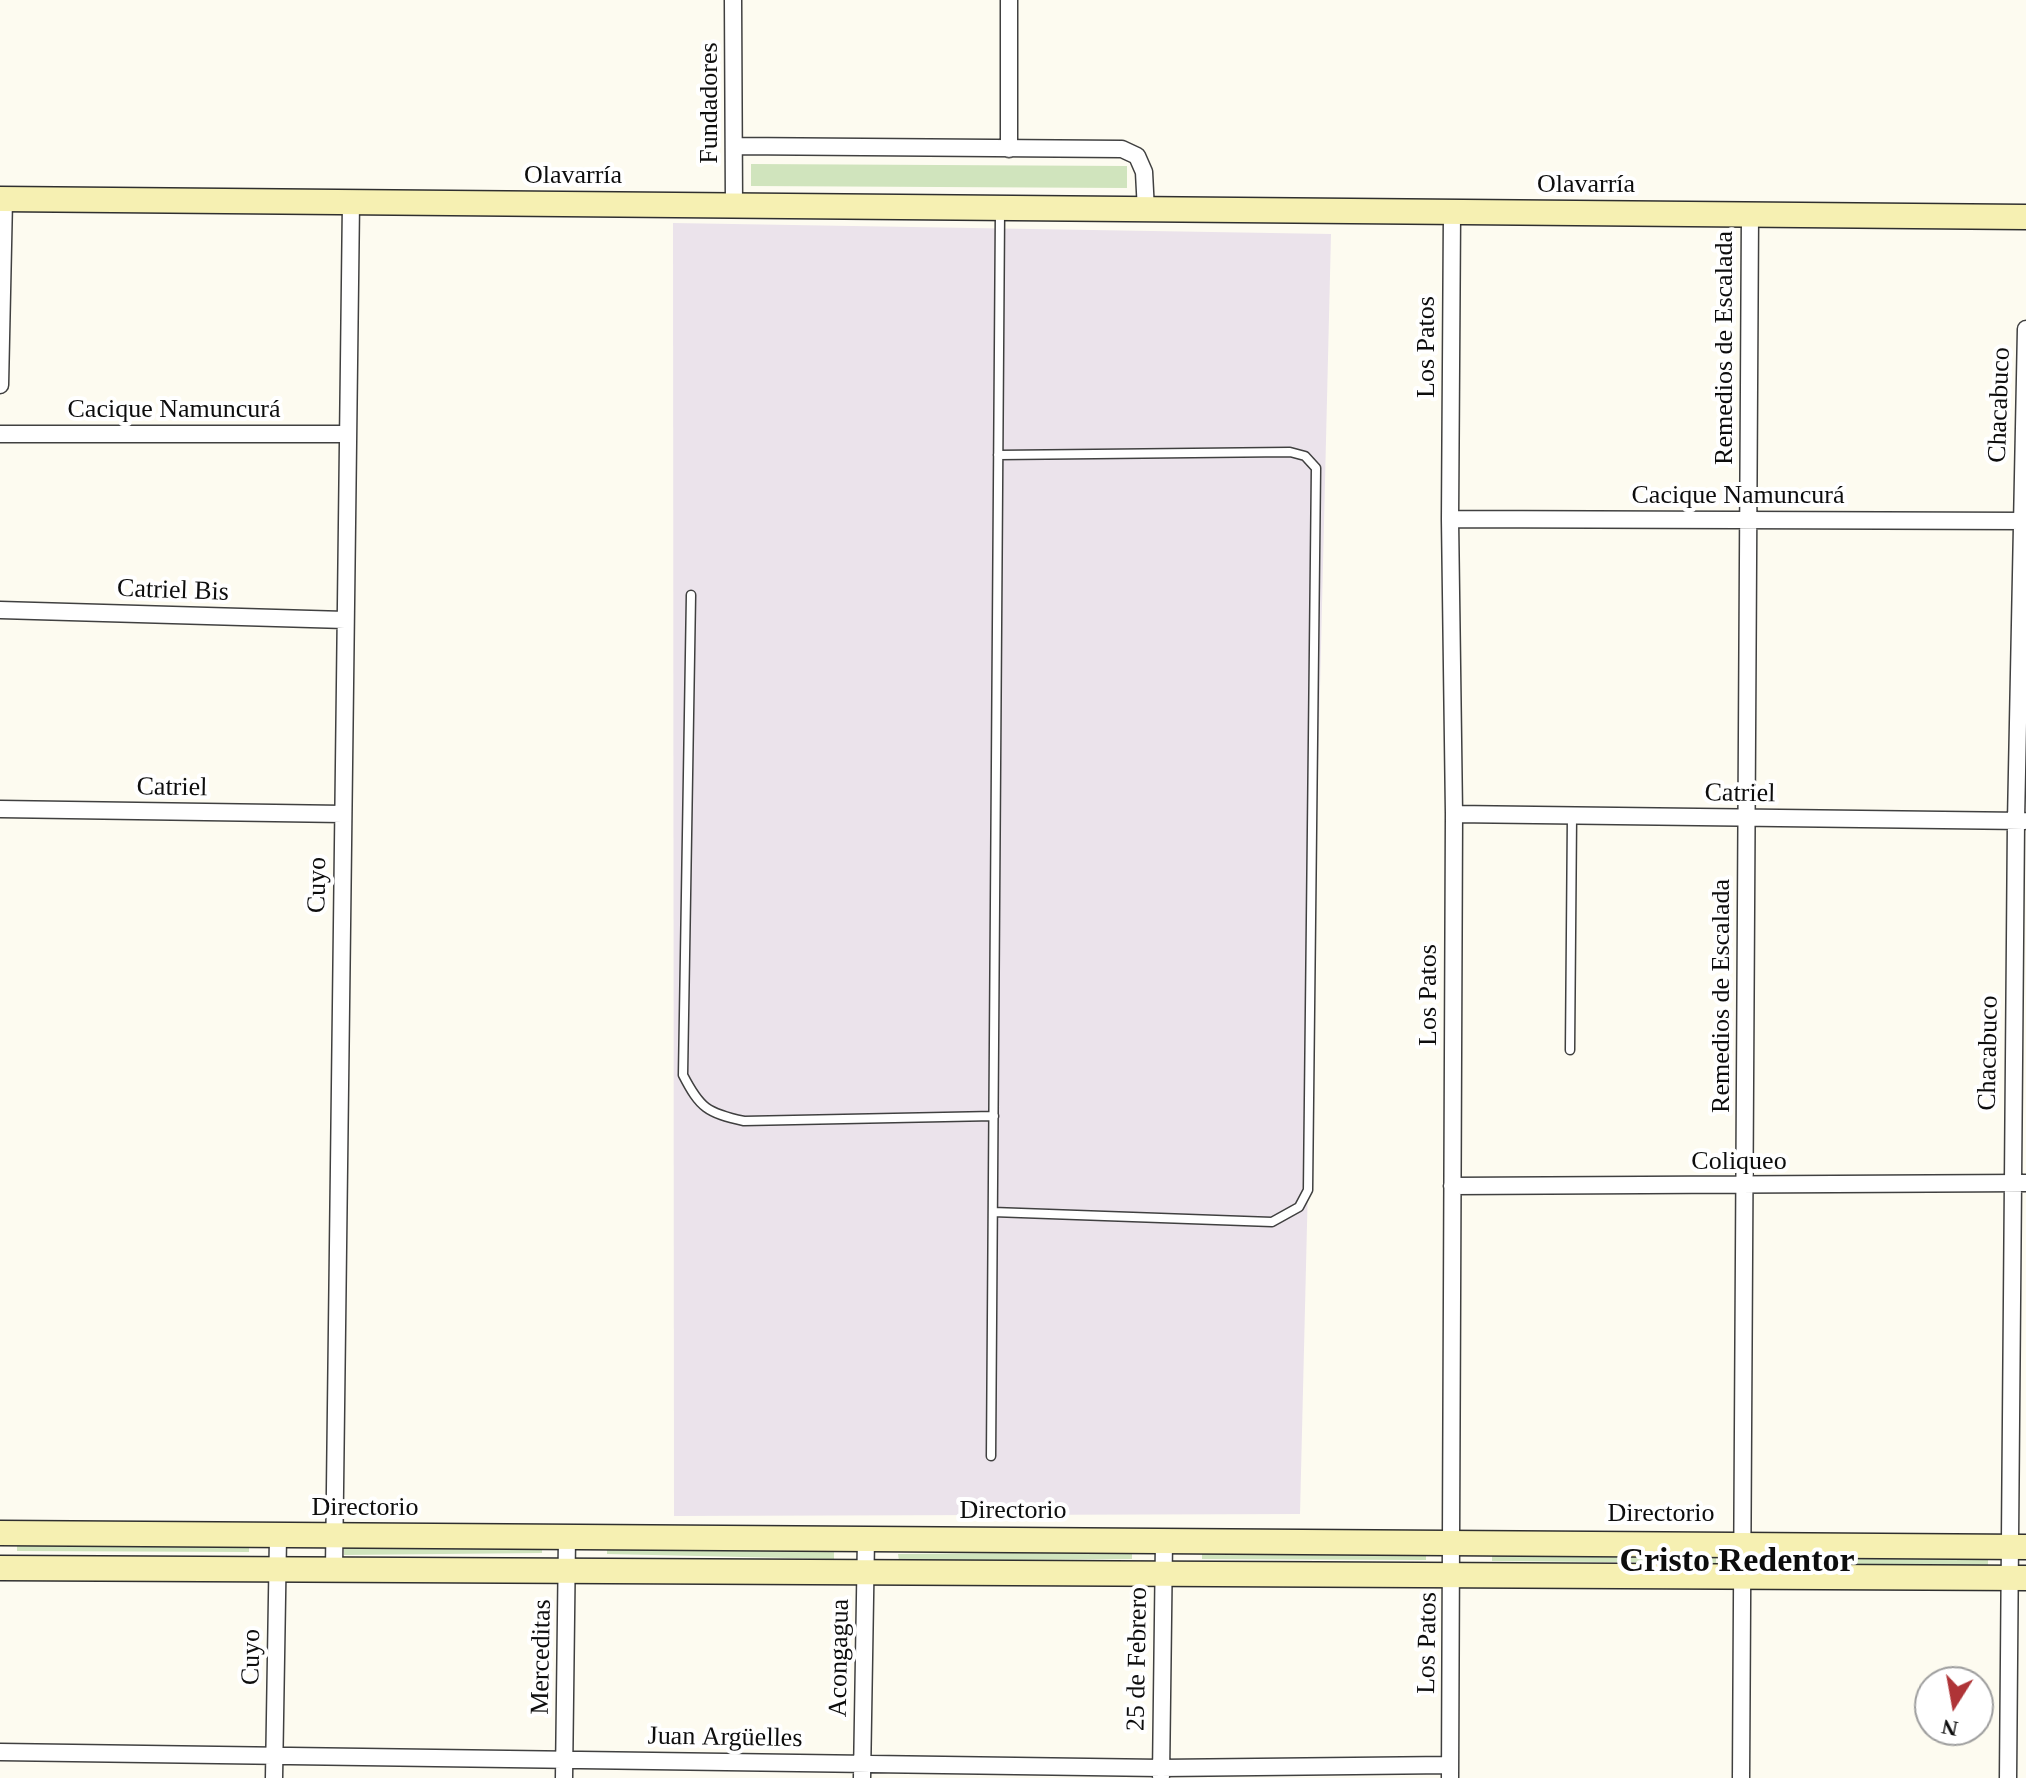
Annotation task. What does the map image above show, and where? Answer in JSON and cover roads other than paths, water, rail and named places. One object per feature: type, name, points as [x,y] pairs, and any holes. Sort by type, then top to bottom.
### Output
[{"type":"main road","name":"Olavarría","points":[[2,199],[2026,217]]},
{"type":"main road","name":"Directorio","points":[[0,1533],[2018,1546]]},
{"type":"main road","points":[[0,1568],[2019,1578]]},
{"type":"street","name":"Fundadores","points":[[733,0],[734,205]]},
{"type":"street","points":[[1009,0],[1009,149]]},
{"type":"street","points":[[735,146],[1122,149],[1137,156],[1144,172],[1146,211]]},
{"type":"street","points":[[0,385],[2,199]]},
{"type":"street","name":"Cuyo","points":[[334,1569],[332,1535],[351,202]]},
{"type":"street","name":"Los Patos","points":[[1450,1771],[1454,814],[1450,519],[1452,213]]},
{"type":"street","name":"Remedios de Escalada","points":[[1741,1778],[1750,214]]},
{"type":"street","name":"Chacabuco","points":[[2008,1778],[2019,1578],[2026,329]]},
{"type":"street","name":"Cacique Namuncurá","points":[[0,434],[348,434]]},
{"type":"street","name":"Cacique Namuncurá","points":[[1450,519],[2024,521]]},
{"type":"street","name":"Catriel Bis","points":[[0,610],[345,620]]},
{"type":"street","name":"Catriel","points":[[0,809],[343,814]]},
{"type":"street","name":"Catriel","points":[[1454,814],[2021,821]]},
{"type":"street","name":"Coliqueo","points":[[1452,1186],[2019,1183]]},
{"type":"street","name":"Cuyo","points":[[274,1778],[278,1537]]},
{"type":"street","name":"Merceditas","points":[[564,1778],[567,1537]]},
{"type":"street","name":"Acongagua","points":[[862,1771],[866,1538]]},
{"type":"street","name":"25 de Febrero","points":[[1161,1773],[1164,1540]]},
{"type":"street","name":"Juan Argüelles","points":[[0,1752],[564,1760],[862,1771],[1450,1771]]},
{"type":"lane","points":[[991,1456],[1000,210]]},
{"type":"lane","points":[[993,1212],[1272,1222],[1299,1207],[1308,1190],[1316,468],[1305,456],[1290,452],[998,455]]},
{"type":"lane","points":[[691,595],[683,1075],[697,1104],[719,1116],[744,1121],[994,1116]]},
{"type":"lane","points":[[1570,1050],[1572,816]]},
{"type":"district","name":"Cristo Redentor","points":[[1737,1562]]}]
